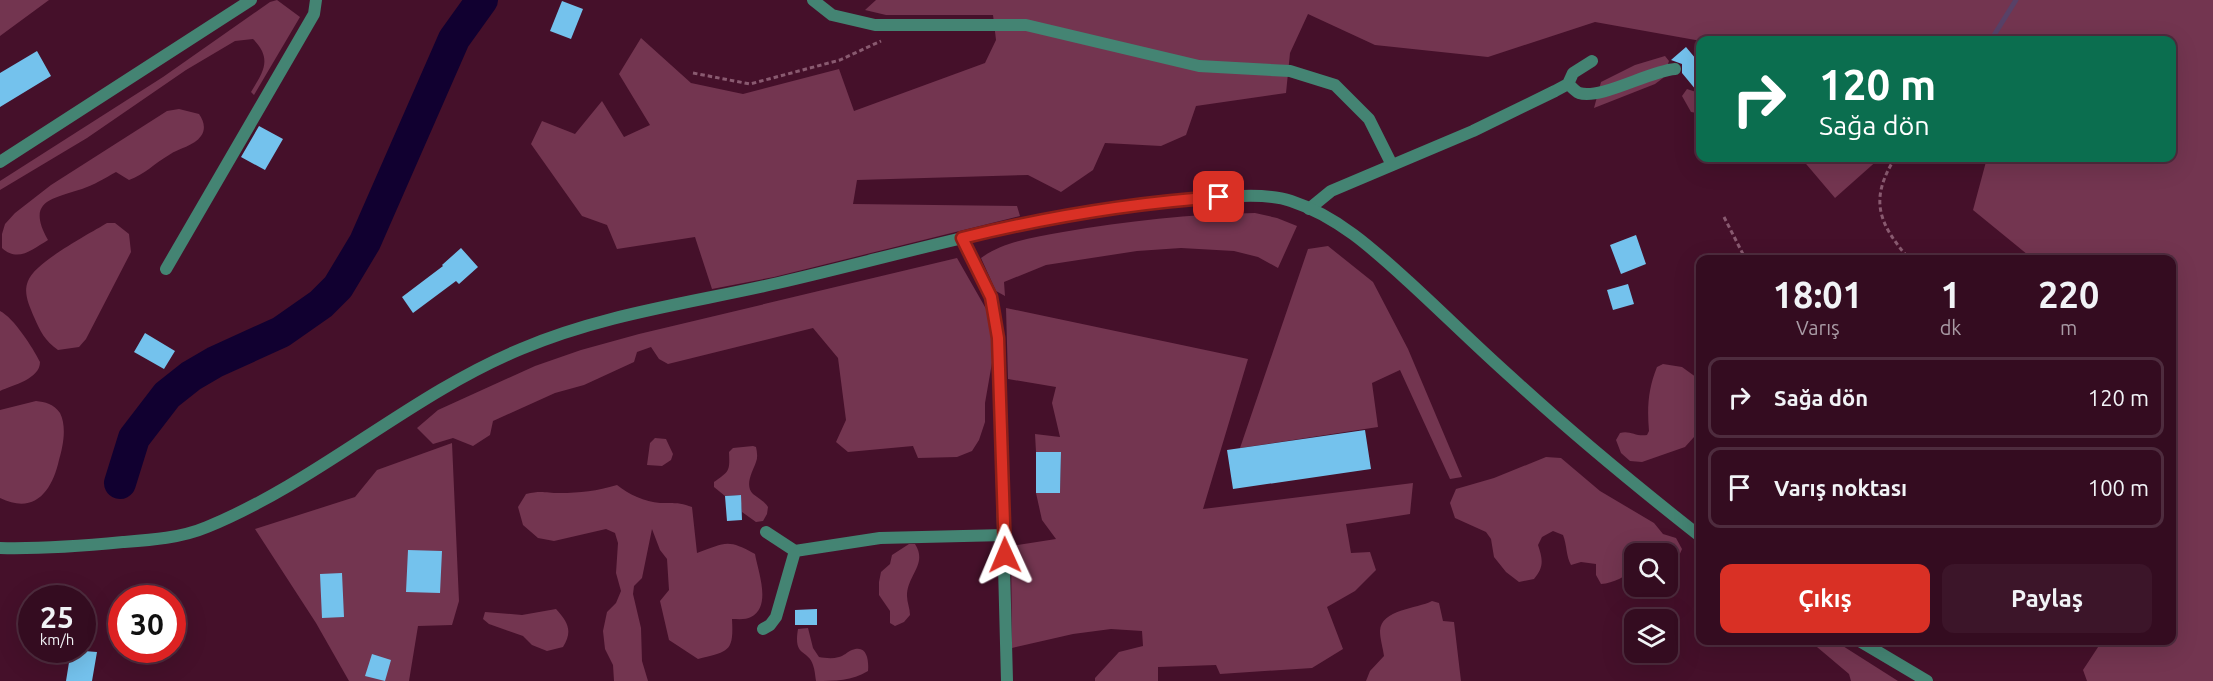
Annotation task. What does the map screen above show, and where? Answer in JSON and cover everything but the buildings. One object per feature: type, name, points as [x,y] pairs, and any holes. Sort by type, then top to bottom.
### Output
[{"type":"street","points":[[0,162],[250,0]]},
{"type":"street","points":[[166,269],[314,14],[316,0]]},
{"type":"street","points":[[813,0],[832,15],[875,25],[1026,25],[1199,66],[1290,71],[1335,85],[1369,119],[1392,165]]},
{"type":"street","points":[[1309,209],[1331,191],[1473,131],[1568,84],[1573,73],[1592,62]]},
{"type":"street","points":[[1568,84],[1578,93],[1592,93],[1662,70],[1675,69]]},
{"type":"street","points":[[0,548],[37,549],[145,540],[203,529],[257,503],[346,451],[469,374],[517,350],[571,329],[1088,211],[1159,201],[1239,196],[1288,199],[1336,221],[1373,249],[1510,377],[1614,469],[1696,533]]},
{"type":"street","points":[[962,238],[991,297],[998,338],[1005,535],[1007,681]]},
{"type":"street","points":[[766,532],[795,551],[880,538],[1005,535]]},
{"type":"street","points":[[764,629],[776,617],[795,551]]},
{"type":"street","points":[[1866,645],[1927,681]]},
{"type":"path","points":[[693,73],[750,84],[840,60],[883,40]]},
{"type":"path","points":[[1892,162],[1883,176],[1878,205],[1899,248],[1905,255]]},
{"type":"path","points":[[1724,217],[1743,255]]},
{"type":"shaded area","points":[[0,0],[49,0],[0,36]]},
{"type":"shaded area","points":[[277,0],[300,17],[254,95],[251,92],[264,66],[263,53],[253,39],[235,41],[186,70],[87,138],[0,190],[0,181],[163,77],[270,2]]},
{"type":"shaded area","points":[[876,0],[2213,0],[2213,681],[2087,681],[2083,670],[2099,645],[2176,645],[2176,255],[2028,255],[1973,210],[1986,162],[2176,162],[2176,36],[1696,36],[1696,40],[1595,22],[1488,57],[1375,45],[1308,14],[1290,53],[1286,93],[1196,106],[1186,135],[1161,146],[1105,143],[1093,170],[1061,192],[1028,175],[857,180],[853,204],[1017,206],[1020,216],[774,277],[712,289],[695,237],[617,249],[607,225],[582,216],[531,144],[542,121],[575,134],[602,101],[624,137],[650,125],[619,74],[641,38],[691,83],[743,94],[839,69],[854,111],[985,63],[996,40],[993,15],[886,15],[865,10]]},
{"type":"shaded area","points":[[1665,56],[1669,61],[1663,78],[1655,84],[1594,108],[1601,82],[1635,65]]},
{"type":"shaded area","points":[[1687,89],[1696,92],[1696,113],[1691,112],[1682,96]]},
{"type":"shaded area","points":[[179,109],[199,114],[201,117],[204,128],[198,139],[134,178],[129,180],[116,172],[86,187],[52,199],[41,209],[40,217],[48,240],[20,254],[8,252],[2,248],[5,224],[15,213],[51,185],[167,111]]},
{"type":"shaded area","points":[[1804,162],[1876,162],[1835,198]]},
{"type":"shaded area","points":[[1255,213],[1297,226],[1278,268],[1258,257],[1234,251],[1181,248],[1137,251],[1046,265],[1004,282],[1005,296],[996,291],[981,258],[1000,247],[1063,232],[1159,219]]},
{"type":"shaded area","points":[[107,223],[115,223],[129,234],[131,252],[86,339],[79,347],[58,350],[38,327],[26,294],[28,281],[51,257]]},
{"type":"shaded area","points":[[1328,246],[1373,282],[1408,349],[1462,477],[1450,479],[1400,370],[1372,383],[1378,427],[1240,448],[1308,249]]},
{"type":"shaded area","points":[[957,258],[989,314],[993,357],[985,403],[985,422],[979,440],[972,451],[957,457],[918,458],[913,446],[848,452],[836,442],[846,420],[838,358],[813,328],[668,364],[659,359],[651,347],[637,352],[634,362],[584,385],[555,393],[493,421],[490,435],[473,446],[453,438],[433,444],[417,428],[438,410],[535,366],[581,350]]},
{"type":"shaded area","points":[[1006,308],[1248,359],[1203,509],[1413,483],[1410,514],[1346,524],[1351,553],[1370,552],[1376,570],[1355,591],[1327,607],[1343,649],[1312,668],[1220,674],[1216,665],[1158,667],[1158,681],[1095,681],[1095,678],[1119,652],[1143,646],[1142,631],[1111,629],[1073,634],[1012,648],[1011,546],[1056,539],[1042,520],[1036,493],[1060,493],[1061,453],[1036,452],[1035,434],[1060,437],[1052,403],[1056,387],[1008,379]]},
{"type":"shaded area","points":[[0,311],[17,327],[40,362],[36,373],[31,377],[0,391]]},
{"type":"shaded area","points":[[1663,364],[1682,367],[1696,377],[1694,437],[1685,447],[1642,462],[1630,461],[1621,453],[1616,440],[1620,433],[1624,432],[1647,435],[1650,391],[1657,367]]},
{"type":"shaded area","points":[[36,401],[55,407],[60,413],[64,430],[63,443],[56,471],[46,490],[32,502],[12,503],[0,498],[0,410]]},
{"type":"shaded area","points":[[655,438],[666,439],[673,454],[671,460],[662,466],[647,465],[650,443]]},
{"type":"shaded area","points":[[452,443],[459,601],[452,625],[418,626],[409,681],[349,681],[316,623],[255,529],[355,497],[377,470]]},
{"type":"shaded area","points":[[756,447],[757,458],[749,486],[753,494],[768,507],[763,521],[756,522],[742,512],[740,495],[725,496],[714,487],[714,482],[728,470],[729,452],[733,448]]},
{"type":"shaded area","points":[[1546,457],[1561,458],[1600,491],[1654,523],[1663,534],[1676,538],[1682,549],[1678,558],[1678,543],[1624,543],[1624,576],[1601,584],[1596,575],[1596,564],[1581,562],[1571,565],[1563,535],[1553,531],[1542,537],[1538,545],[1542,563],[1540,571],[1534,579],[1519,582],[1506,572],[1494,557],[1491,539],[1486,532],[1455,518],[1450,503],[1456,489],[1494,478]]},
{"type":"shaded area","points":[[617,485],[648,501],[692,507],[697,553],[720,545],[738,546],[755,554],[761,579],[762,597],[757,612],[747,619],[732,619],[732,638],[727,649],[698,659],[669,640],[660,601],[669,590],[667,559],[660,550],[652,529],[642,578],[634,586],[633,594],[641,628],[642,661],[648,681],[614,681],[613,665],[605,649],[603,631],[607,612],[616,603],[621,591],[616,573],[618,543],[615,533],[606,529],[554,541],[538,538],[523,525],[518,507],[526,494],[582,492]]},
{"type":"shaded area","points":[[909,544],[915,544],[919,558],[908,589],[910,615],[904,622],[895,626],[890,623],[890,611],[879,595],[879,582],[881,572],[890,564],[892,555]]},
{"type":"shaded area","points":[[1432,601],[1439,603],[1443,621],[1454,622],[1461,681],[1366,681],[1370,671],[1384,656],[1380,631],[1386,618]]},
{"type":"shaded area","points":[[556,609],[568,627],[568,636],[563,647],[547,651],[532,645],[523,636],[489,624],[483,619],[485,612],[522,615]]},
{"type":"shaded area","points":[[808,628],[813,648],[819,657],[836,658],[852,650],[861,649],[866,654],[868,671],[850,679],[816,681],[811,660],[799,649],[798,645],[798,629]]},
{"type":"shaded area","points":[[1817,645],[1841,645],[1898,681],[1851,681],[1849,674]]},
{"type":"waterway","points":[[120,483],[134,438],[167,395],[191,376],[215,362],[281,332],[321,304],[338,287],[365,242],[454,39],[482,0]]},
{"type":"waterway","points":[[1994,36],[2016,0]]},
{"type":"route","points":[[1005,555],[998,338],[991,297],[962,238],[1088,211],[1159,201],[1219,197]]}]
